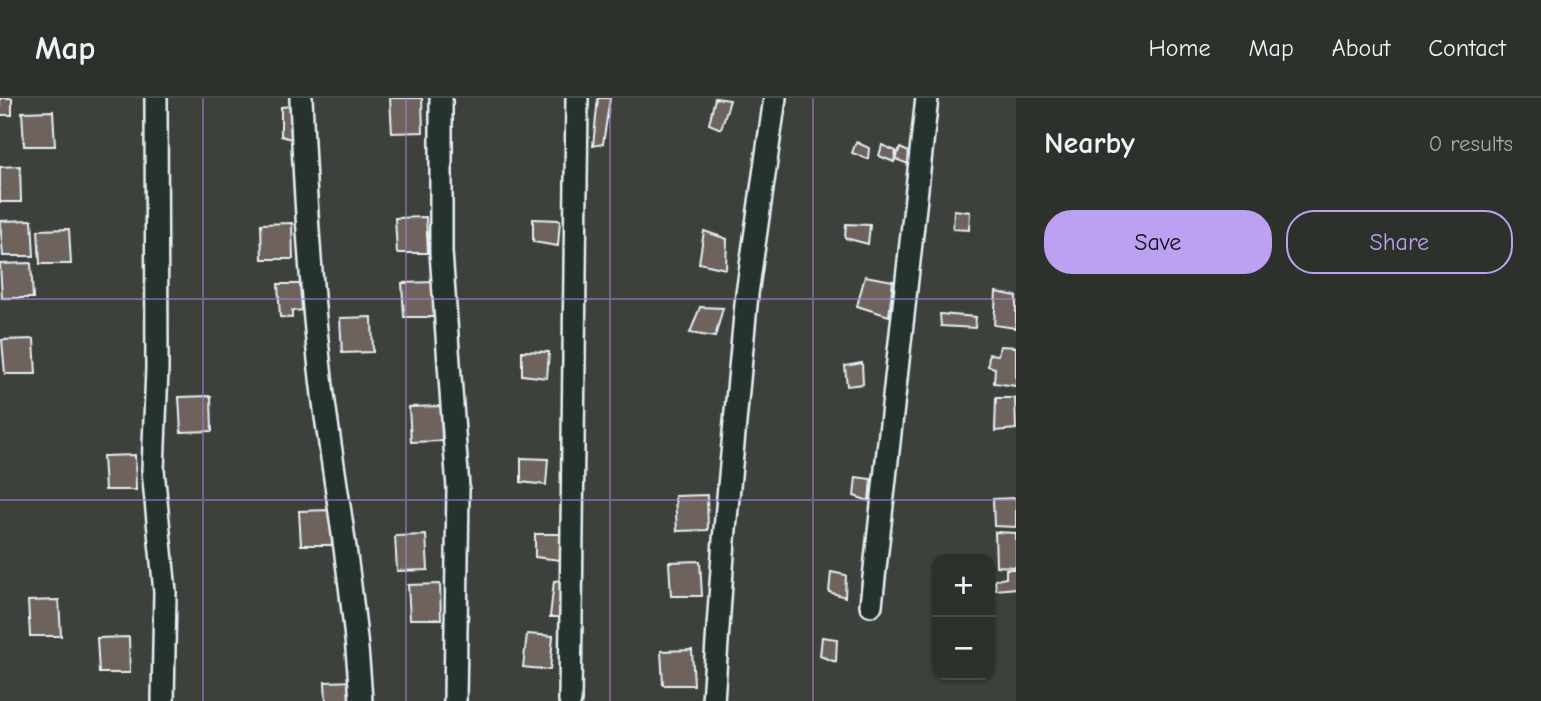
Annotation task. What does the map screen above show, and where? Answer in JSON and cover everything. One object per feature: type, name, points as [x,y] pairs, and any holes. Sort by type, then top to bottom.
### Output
[{"type":"street","points":[[156,98],[157,369],[153,470],[165,592],[163,701]]},
{"type":"street","points":[[301,98],[312,289],[323,392],[358,647],[361,701]]},
{"type":"street","points":[[440,98],[441,252],[458,488],[455,701]]},
{"type":"street","points":[[570,701],[577,98]]},
{"type":"street","points":[[713,701],[724,540],[747,294],[775,98]]},
{"type":"street","points":[[871,605],[927,98]]},
{"type":"building","points":[[0,98],[12,98],[12,115],[0,115]]},
{"type":"building","points":[[390,98],[422,98],[423,132],[392,133]]},
{"type":"building","points":[[598,98],[610,98],[603,144],[593,146]]},
{"type":"building","points":[[715,98],[730,100],[721,129],[709,124]]},
{"type":"building","points":[[292,106],[296,137],[291,139],[281,136],[281,107]]},
{"type":"building","points":[[53,111],[55,146],[24,146],[22,112]]},
{"type":"building","points":[[856,142],[869,148],[868,159],[852,153]]},
{"type":"building","points":[[882,145],[896,151],[894,162],[879,156]]},
{"type":"building","points":[[900,148],[913,154],[911,165],[895,159]]},
{"type":"building","points":[[20,166],[21,202],[0,202],[0,167]]},
{"type":"building","points":[[954,210],[970,212],[969,230],[953,229]]},
{"type":"building","points":[[426,217],[428,253],[397,253],[395,218]]},
{"type":"building","points":[[533,219],[560,220],[558,246],[533,242]]},
{"type":"building","points":[[32,220],[34,256],[3,256],[0,221]]},
{"type":"building","points":[[292,223],[293,259],[262,259],[261,224]]},
{"type":"building","points":[[846,224],[870,225],[868,244],[845,238]]},
{"type":"building","points":[[69,229],[71,264],[40,264],[38,230]]},
{"type":"building","points":[[704,231],[727,239],[726,269],[699,263]]},
{"type":"building","points":[[31,263],[33,298],[2,298],[0,264]]},
{"type":"building","points":[[865,276],[893,281],[889,316],[857,306]]},
{"type":"building","points":[[434,282],[435,317],[404,317],[402,283]]},
{"type":"building","points":[[278,284],[306,284],[307,310],[292,311],[292,318],[280,317]]},
{"type":"building","points":[[996,292],[1016,296],[1016,328],[994,325]]},
{"type":"building","points":[[700,307],[723,308],[715,337],[690,333]]},
{"type":"building","points":[[940,314],[976,317],[975,328],[941,326]]},
{"type":"building","points":[[372,317],[373,352],[342,353],[340,318]]},
{"type":"building","points":[[34,339],[36,374],[5,374],[2,340]]},
{"type":"building","points":[[1000,346],[1016,347],[1016,386],[994,383],[995,368],[988,366],[989,354],[998,355]]},
{"type":"building","points":[[522,351],[549,352],[547,378],[522,375]]},
{"type":"building","points":[[862,363],[863,384],[847,386],[845,366]]},
{"type":"building","points":[[211,396],[212,431],[181,432],[179,397]]},
{"type":"building","points":[[996,398],[1015,398],[1016,429],[995,431]]},
{"type":"building","points":[[441,406],[442,441],[411,442],[409,407]]},
{"type":"building","points":[[135,455],[136,490],[105,490],[103,456]]},
{"type":"building","points":[[521,458],[548,459],[546,485],[521,482]]},
{"type":"building","points":[[856,477],[871,479],[869,501],[854,496]]},
{"type":"building","points":[[707,495],[708,530],[677,531],[675,496]]},
{"type":"building","points":[[1016,498],[1016,527],[994,526],[993,499]]},
{"type":"building","points":[[330,510],[332,545],[301,545],[299,511]]},
{"type":"building","points":[[995,532],[1016,533],[1016,567],[996,566]]},
{"type":"building","points":[[535,534],[562,534],[560,560],[535,557]]},
{"type":"building","points":[[426,535],[428,570],[397,571],[395,536]]},
{"type":"building","points":[[700,561],[702,596],[671,596],[669,562]]},
{"type":"building","points":[[1006,569],[1016,569],[1016,588],[996,590],[995,580],[1006,578]]},
{"type":"building","points":[[831,572],[846,575],[845,597],[829,592]]},
{"type":"building","points":[[563,580],[561,617],[550,617],[554,581]]},
{"type":"building","points":[[440,584],[441,619],[410,619],[408,585]]},
{"type":"building","points":[[59,600],[61,636],[30,636],[28,601]]},
{"type":"building","points":[[527,634],[553,636],[550,670],[523,667]]},
{"type":"building","points":[[129,637],[130,673],[99,673],[97,638]]},
{"type":"building","points":[[822,637],[837,639],[836,662],[820,656]]},
{"type":"building","points":[[692,650],[694,685],[663,685],[661,651]]},
{"type":"building","points":[[357,681],[358,701],[326,701],[325,682]]}]
